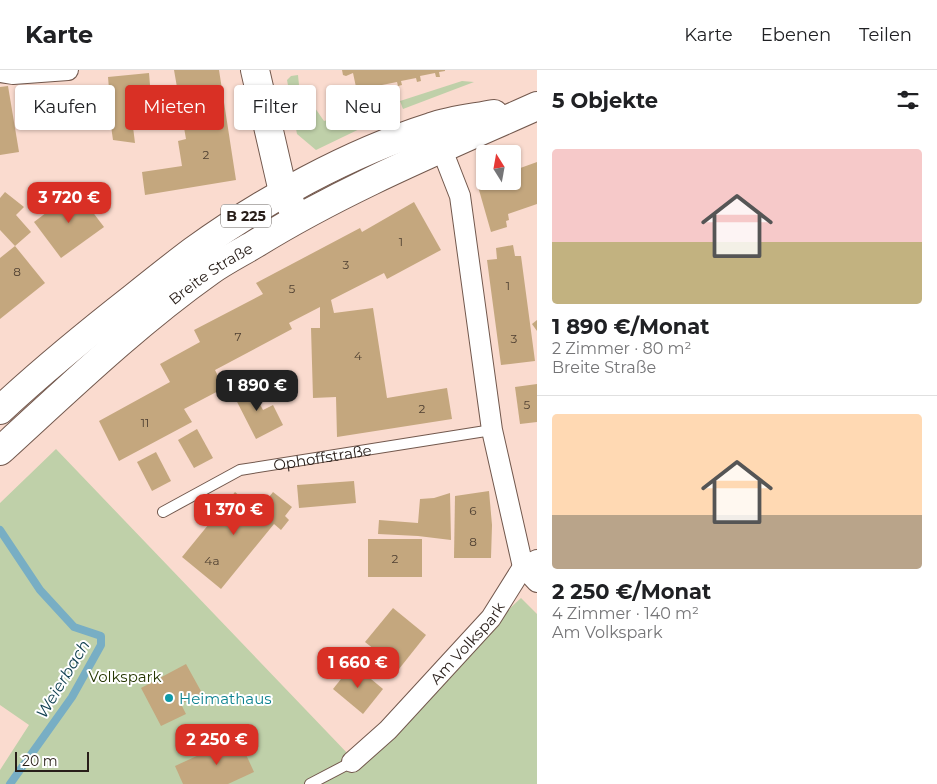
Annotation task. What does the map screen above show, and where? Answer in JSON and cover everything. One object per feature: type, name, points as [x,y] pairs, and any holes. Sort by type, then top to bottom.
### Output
[{"type":"main road","points":[[255,70],[284,193],[297,218]]},
{"type":"main road","name":"Breite Straße","points":[[0,410],[103,322],[193,251],[314,176],[390,142],[437,137],[537,106]]},
{"type":"main road","name":"Breite Straße","points":[[0,451],[156,310],[211,270],[297,218],[369,182],[437,137]]},
{"type":"street","points":[[0,72],[13,74],[68,70]]},
{"type":"street","points":[[437,137],[460,196],[492,430],[537,582]]},
{"type":"street","name":"Am Volkspark","points":[[352,762],[388,730],[491,618],[530,563]]},
{"type":"lane","name":"Ophoffstraße","points":[[163,512],[240,470],[492,430]]},
{"type":"lane","name":"Am Volkspark","points":[[310,784],[352,762]]},
{"type":"green space","points":[[298,75],[299,85],[288,85],[287,80],[291,76]]},
{"type":"green space","points":[[462,81],[474,82],[403,109],[400,101]]},
{"type":"green space","points":[[316,109],[324,121],[326,120],[326,130],[357,130],[316,150],[297,134],[296,130],[316,130]]},
{"type":"green space","name":"Volkspark","points":[[56,449],[350,756],[521,598],[537,614],[537,784],[0,784],[0,770],[29,725],[0,705],[0,503]]},
{"type":"building","points":[[174,70],[219,70],[221,85],[177,85]]},
{"type":"building","points":[[342,70],[445,70],[439,72],[440,77],[436,77],[435,73],[420,76],[421,81],[417,82],[416,78],[401,81],[402,85],[400,86],[397,82],[382,85],[356,85],[353,73],[346,76],[343,75]]},
{"type":"building","points":[[149,73],[150,85],[125,85],[125,130],[133,130],[135,143],[113,140],[112,130],[115,130],[115,85],[109,85],[108,77]]},
{"type":"building","points":[[8,86],[19,152],[0,155],[0,87]]},
{"type":"building","points":[[224,102],[236,180],[145,195],[142,172],[182,166],[178,141],[186,139],[184,130],[224,130]]},
{"type":"building","points":[[537,162],[537,204],[508,214],[507,227],[491,232],[479,190],[521,190],[521,168]]},
{"type":"building","points":[[76,190],[104,227],[61,258],[34,222]]},
{"type":"building","points":[[5,192],[24,207],[16,215],[31,232],[15,246],[0,230],[0,198]]},
{"type":"building","points":[[414,202],[441,250],[387,279],[384,273],[331,300],[334,313],[373,308],[387,398],[447,388],[452,419],[337,437],[336,397],[313,398],[311,328],[320,328],[320,307],[289,323],[292,329],[215,370],[224,388],[184,409],[192,422],[119,461],[99,421],[170,382],[160,364],[200,342],[194,330],[263,294],[256,283],[360,228],[362,232]]},
{"type":"building","points":[[513,245],[515,256],[521,256],[535,361],[501,365],[487,260],[497,259],[496,248]]},
{"type":"building","points":[[15,246],[45,283],[0,319],[0,258]]},
{"type":"building","points":[[537,320],[537,331],[532,324]]},
{"type":"building","points":[[249,383],[263,410],[273,405],[283,425],[256,439],[232,392]]},
{"type":"building","points":[[537,384],[537,422],[520,424],[515,387]]},
{"type":"building","points":[[197,429],[213,458],[194,468],[178,440]]},
{"type":"building","points":[[156,452],[171,481],[152,491],[137,462]]},
{"type":"building","points":[[354,481],[356,503],[299,508],[297,485]]},
{"type":"building","points":[[489,491],[492,525],[491,558],[454,558],[455,496]]},
{"type":"building","points":[[235,492],[258,511],[273,492],[292,507],[285,516],[289,520],[281,530],[274,524],[221,589],[182,557]]},
{"type":"building","points":[[450,493],[451,540],[378,534],[379,520],[418,523],[420,499],[434,498]]},
{"type":"building","points":[[368,539],[422,539],[422,577],[368,577]]},
{"type":"building","points":[[393,608],[426,635],[399,669],[365,642]]},
{"type":"building","name":"Heimathaus","points":[[186,664],[202,693],[181,704],[186,714],[161,726],[141,688]]},
{"type":"building","points":[[353,664],[383,689],[363,714],[333,689]]},
{"type":"building","points":[[238,737],[254,772],[228,784],[183,784],[175,766]]},
{"type":"waterway","name":"Weierbach","points":[[0,530],[40,590],[74,627],[101,636],[101,645],[72,697],[10,784]]},
{"type":"place","name":"Heimathaus","points":[[169,698]]}]
